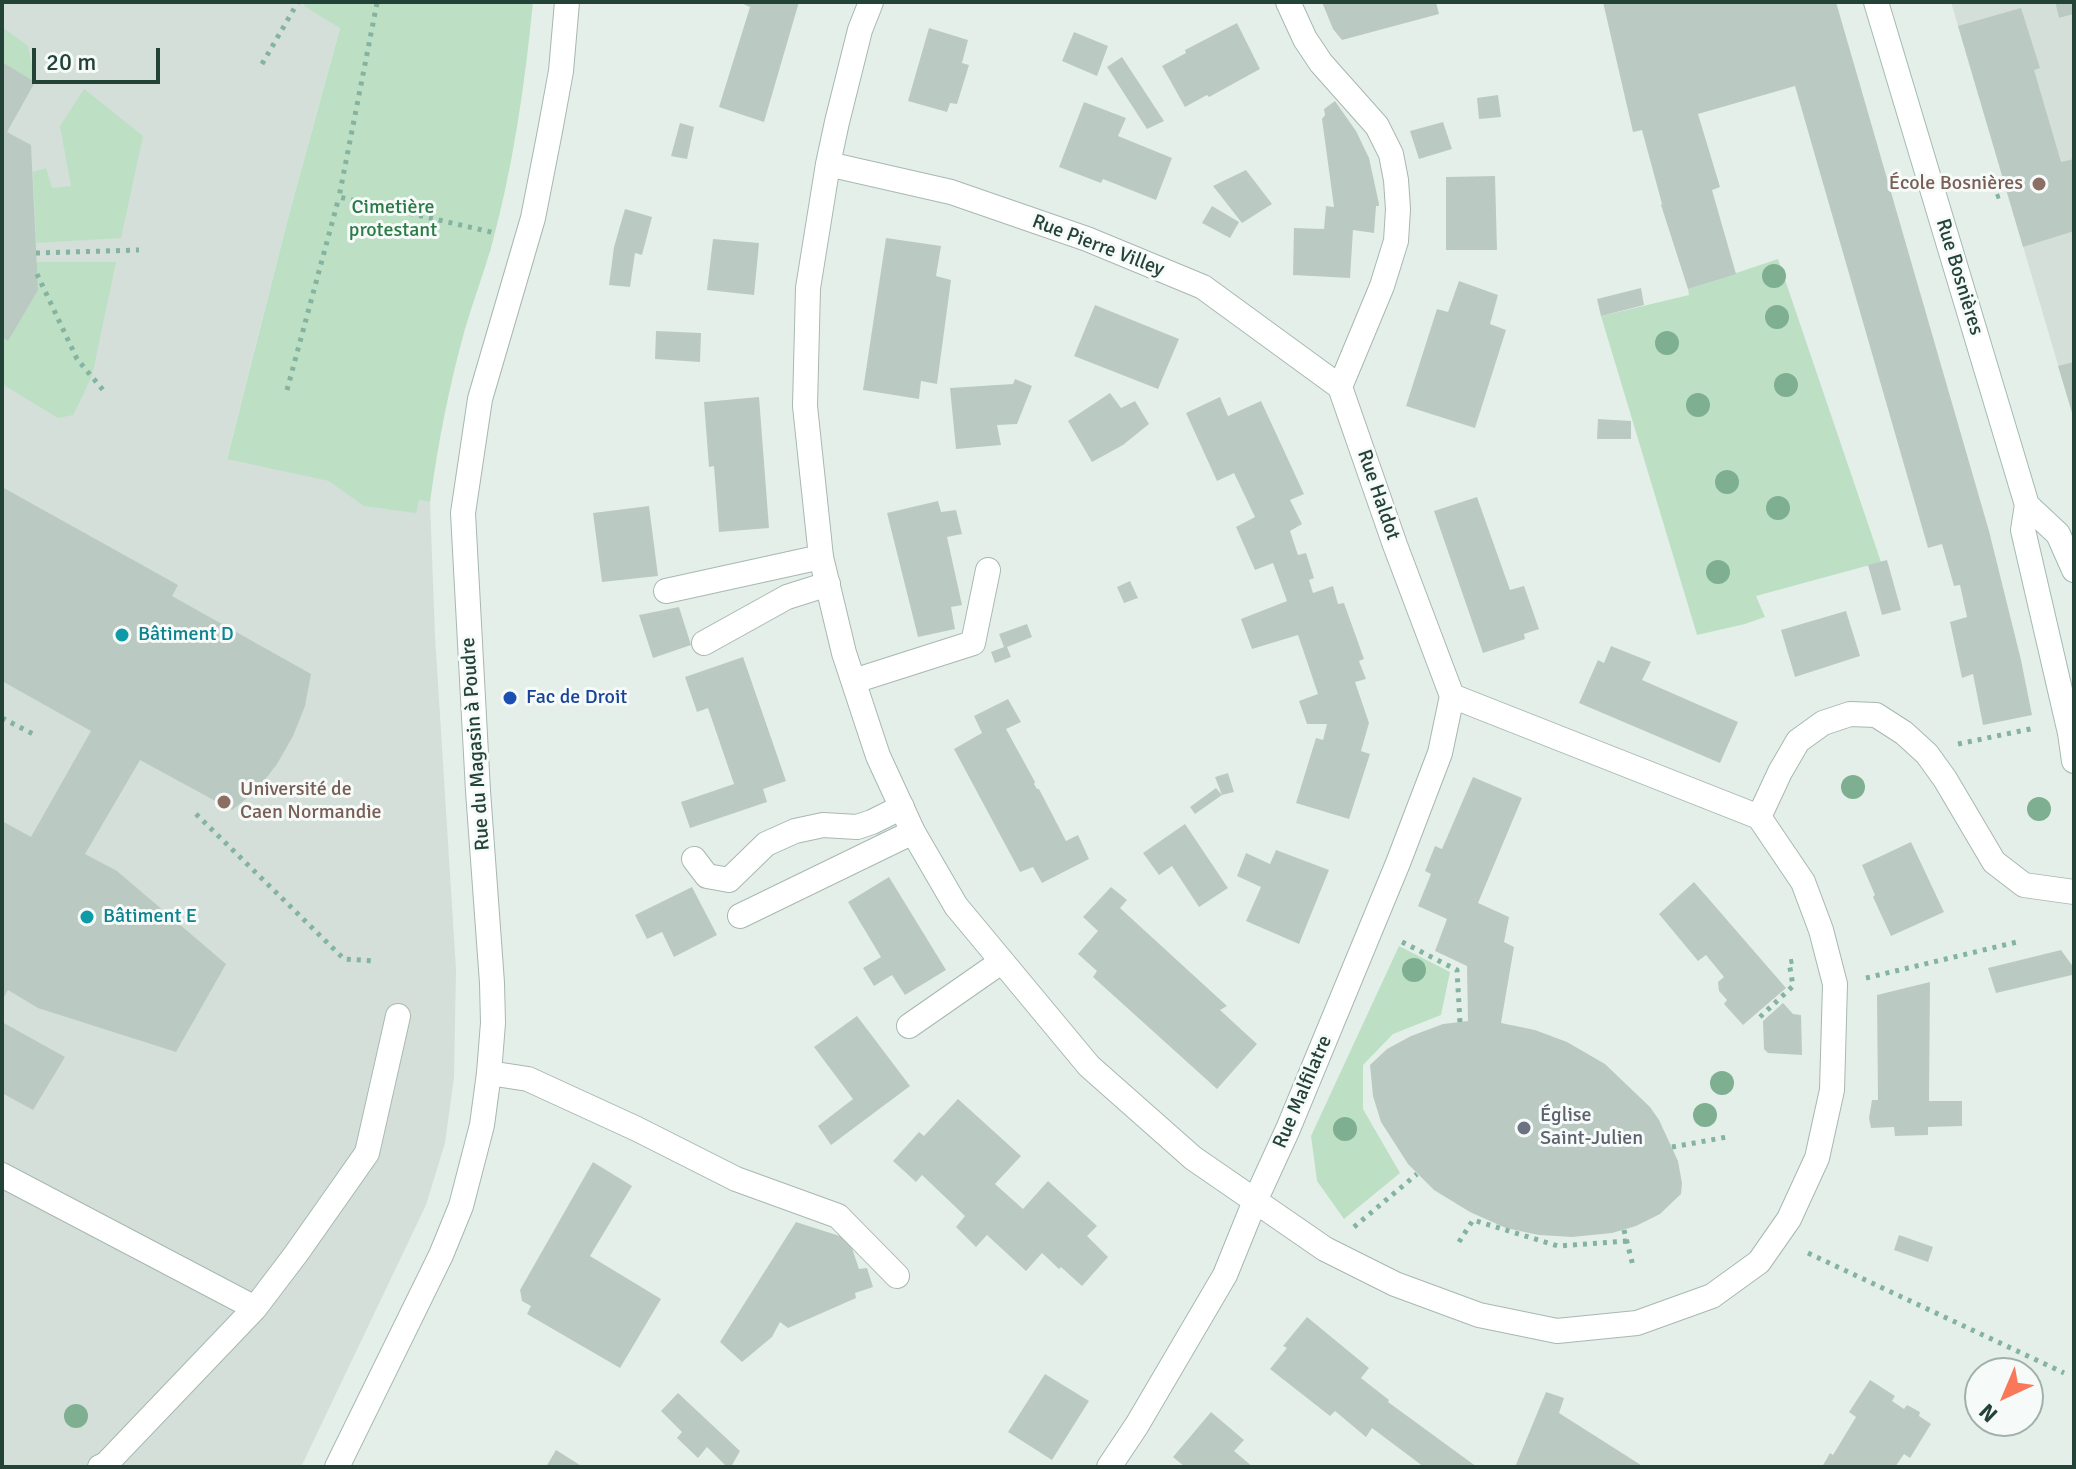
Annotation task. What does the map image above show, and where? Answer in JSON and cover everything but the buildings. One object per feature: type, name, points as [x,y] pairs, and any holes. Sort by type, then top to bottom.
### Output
[{"type":"street","name":"Rue du Magasin à Poudre","points":[[337,1467],[423,1293],[461,1206],[482,1125],[493,1023],[492,983],[463,513],[480,399],[533,218],[561,71],[567,2]]},
{"type":"street","points":[[871,2],[860,30],[828,164],[808,288],[805,406],[821,557],[844,653],[878,756],[913,832],[956,906],[1089,1066],[1193,1158],[1325,1249],[1395,1284],[1479,1315],[1557,1331],[1637,1323],[1712,1296],[1759,1262],[1789,1219],[1817,1158],[1832,1090],[1835,984],[1821,930],[1803,882],[1759,817],[1452,696]]},
{"type":"street","points":[[1288,2],[1305,39],[1321,63],[1377,126],[1391,154],[1396,180],[1396,241],[1382,286],[1340,387]]},
{"type":"street","name":"Rue Bosnières","points":[[1876,2],[2027,505],[2023,530],[2069,704],[2074,761]]},
{"type":"street","name":"Rue Pierre Villey","points":[[828,164],[951,192],[1087,239],[1203,287],[1340,387]]},
{"type":"street","name":"Rue Haldot","points":[[1340,387],[1452,696]]},
{"type":"street","points":[[2027,505],[2058,534],[2074,570]]},
{"type":"street","points":[[666,591],[821,557]]},
{"type":"street","points":[[854,681],[973,643],[988,570]]},
{"type":"street","points":[[704,643],[787,597],[828,584]]},
{"type":"street","name":"Rue Malfilatre","points":[[1109,1467],[1225,1275],[1398,863],[1440,753],[1452,696]]},
{"type":"street","points":[[1759,817],[1798,741],[1823,723],[1850,714],[1876,715],[1904,733],[1927,754],[1994,862],[2024,885],[2074,892]]},
{"type":"street","points":[[694,859],[707,876],[729,880],[766,844],[795,831],[823,825],[857,827],[902,807]]},
{"type":"street","points":[[740,916],[913,832]]},
{"type":"street","points":[[909,1026],[1001,962]]},
{"type":"street","points":[[100,1467],[255,1308],[367,1153],[398,1016]]},
{"type":"street","points":[[489,1073],[528,1079],[736,1179],[838,1216],[897,1276]]},
{"type":"street","points":[[2,1175],[255,1308]]},
{"type":"path","points":[[262,64],[298,2]]},
{"type":"path","points":[[287,390],[339,197],[377,3]]},
{"type":"path","points":[[339,197],[500,235]]},
{"type":"path","points":[[36,253],[139,250]]},
{"type":"path","points":[[37,274],[77,359],[103,390]]},
{"type":"path","points":[[2,718],[33,734]]},
{"type":"path","points":[[1960,743],[2038,728]]},
{"type":"path","points":[[196,814],[344,959],[374,961]]},
{"type":"path","points":[[1371,927],[1457,970],[1460,1023]]},
{"type":"path","points":[[1873,976],[2017,942]]},
{"type":"path","points":[[1760,1017],[1780,999]]},
{"type":"path","points":[[1672,1147],[1727,1137]]},
{"type":"path","points":[[1325,1249],[1417,1174]]},
{"type":"path","points":[[1459,1242],[1473,1220],[1558,1246],[1627,1241]]},
{"type":"path","points":[[1624,1230],[1633,1266]]},
{"type":"path","points":[[1803,1251],[2064,1373]]},
{"type":"shaded area","name":"Université de Caen Normandie","points":[[2,2],[347,2],[227,458],[430,502],[435,636],[456,969],[454,1077],[445,1143],[426,1205],[301,1467],[2,1467]]},
{"type":"shaded area","name":"École Bosnières","points":[[1951,2],[2055,2],[2059,18],[2074,14],[2074,419]]},
{"type":"green space","name":"Cimetière protestant","points":[[306,2],[533,2],[517,126],[499,218],[454,372],[430,502],[419,500],[416,513],[364,506],[329,481],[227,459],[340,28],[304,6]]},
{"type":"green space","points":[[2,27],[28,46],[35,82],[2,62]]},
{"type":"green space","points":[[84,89],[143,136],[121,238],[36,243],[33,172],[46,168],[52,188],[71,186],[60,126]]},
{"type":"green space","points":[[1778,259],[1881,562],[1756,596],[1765,617],[1697,635],[1601,316],[1689,295],[1688,289]]},
{"type":"green space","points":[[36,262],[116,262],[92,376],[73,415],[58,418],[2,384],[2,337],[8,340]]},
{"type":"green space","points":[[1399,946],[1450,972],[1441,1015],[1393,1034],[1363,1065],[1363,1109],[1400,1173],[1344,1219],[1317,1181],[1311,1136]]},
{"type":"place","name":"École Bosnières","points":[[2039,184]]},
{"type":"place","name":"Bâtiment D","points":[[122,635]]},
{"type":"place","name":"Fac de Droit","points":[[510,698]]},
{"type":"place","name":"Université de Caen Normandie","points":[[224,802]]},
{"type":"place","name":"Bâtiment E","points":[[87,917]]},
{"type":"place","name":"Église Saint-Julien","points":[[1524,1128]]}]
